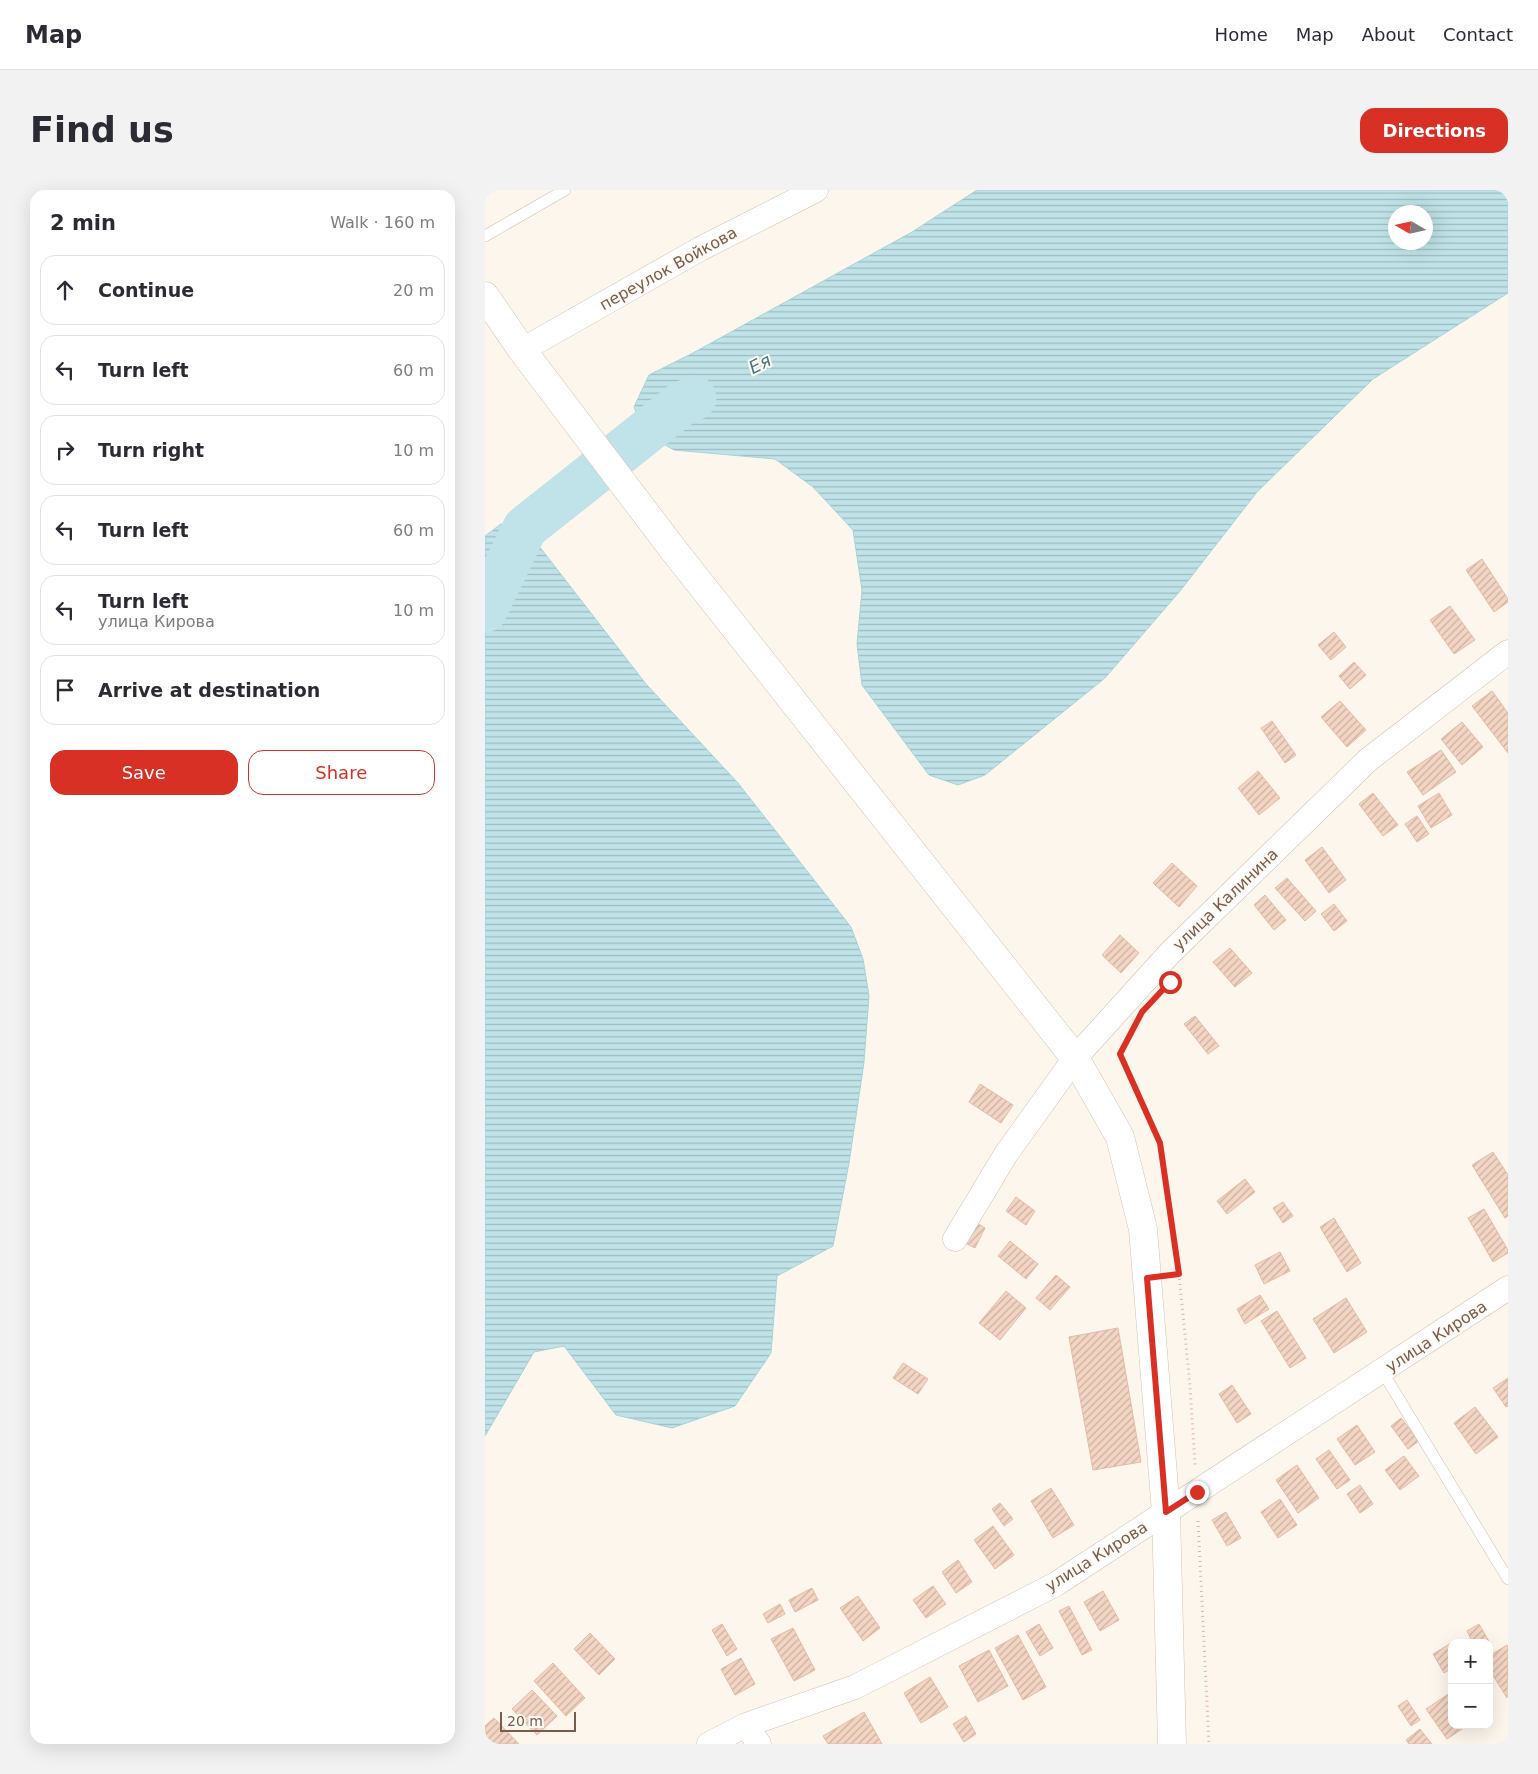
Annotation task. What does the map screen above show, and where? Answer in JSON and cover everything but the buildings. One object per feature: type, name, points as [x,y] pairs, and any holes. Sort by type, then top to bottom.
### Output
[{"type":"street","name":"переулок Войкова","points":[[522,350],[700,249],[816,190]]},
{"type":"street","points":[[485,296],[522,350],[672,548],[1075,1058],[1120,1137],[1143,1229],[1166,1512],[1172,1744]]},
{"type":"street","name":"улица Калинина","points":[[955,1239],[1006,1154],[1075,1058],[1170,953],[1368,760],[1508,652]]},
{"type":"street","name":"улица Кирова","points":[[709,1744],[753,1734],[855,1687],[1056,1584],[1508,1288]]},
{"type":"lane","points":[[485,236],[565,190]]},
{"type":"lane","points":[[1382,1372],[1508,1579]]},
{"type":"path","points":[[1129,1037],[1120,1054],[1160,1143],[1179,1274],[1147,1278]]},
{"type":"water","points":[[977,190],[1508,190],[1508,293],[1373,379],[1257,492],[1180,591],[1105,678],[985,775],[958,785],[929,775],[862,685],[857,644],[862,590],[853,530],[813,487],[775,459],[674,450],[645,433],[634,407],[649,375],[693,353],[912,232]]},
{"type":"water","points":[[501,524],[525,528],[646,684],[738,783],[851,927],[863,959],[869,996],[864,1062],[849,1163],[833,1246],[777,1276],[771,1353],[735,1406],[672,1428],[616,1415],[564,1346],[534,1352],[485,1436],[485,536]]},
{"type":"waterway","name":"Ея","points":[[485,610],[525,528],[680,405],[694,398]]},
{"type":"route","points":[[1170,982],[1142,1012],[1120,1054],[1160,1143],[1179,1274],[1147,1278],[1166,1512],[1197,1492]]}]
